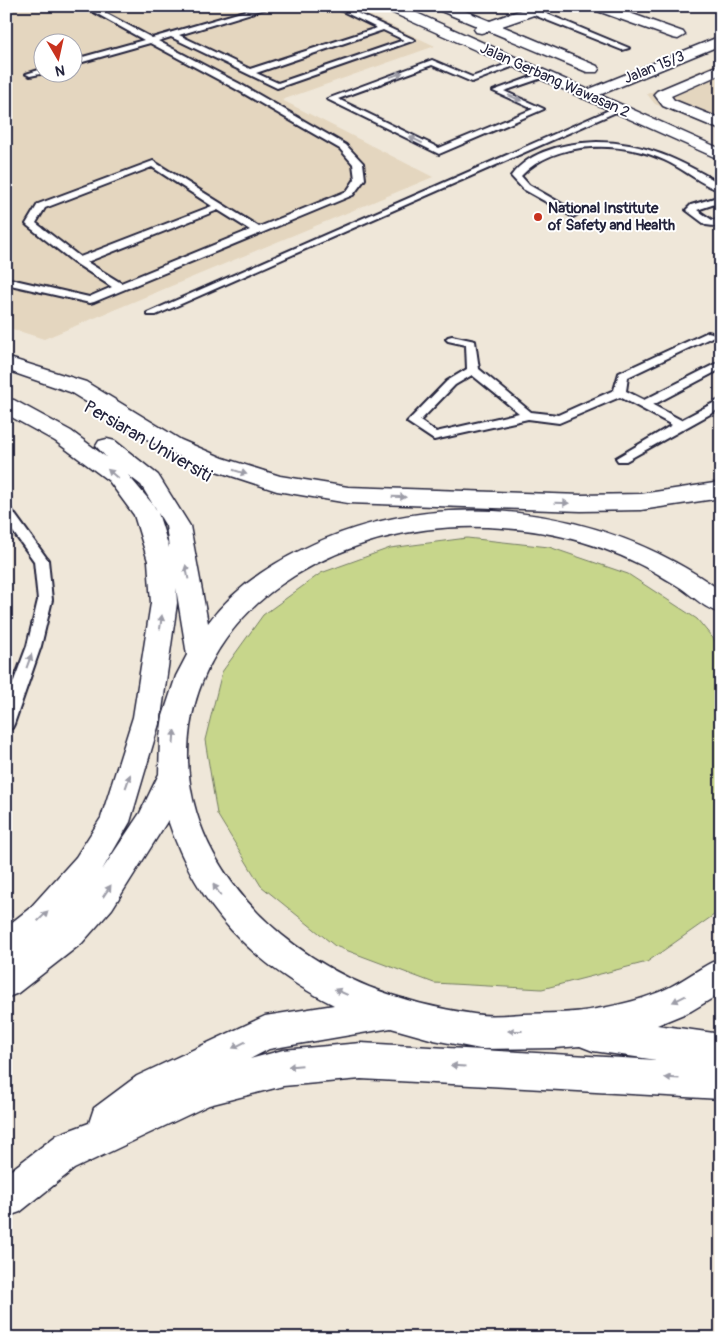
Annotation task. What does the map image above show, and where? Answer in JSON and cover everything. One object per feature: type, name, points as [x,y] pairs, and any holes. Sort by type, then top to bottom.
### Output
[{"type":"main road","name":"Jalan Gerbang Wawasan 2","points":[[389,6],[721,155]]},
{"type":"main road","points":[[441,6],[592,69]]},
{"type":"main road","points":[[597,6],[678,35]]},
{"type":"main road","points":[[459,37],[539,9]]},
{"type":"main road","name":"Jalan 15/3","points":[[587,95],[721,40]]},
{"type":"main road","points":[[721,68],[662,94],[668,103],[721,125]]},
{"type":"main road","points":[[6,363],[78,387],[173,445],[215,464],[277,484],[348,495],[581,503],[641,502],[721,490]]},
{"type":"main road","name":"Persiaran Universiti","points":[[6,368],[84,404],[189,469],[228,486],[270,499],[412,523]]},
{"type":"main road","name":"Persiaran Universiti","points":[[6,394],[95,436],[150,480],[178,526],[200,654]]},
{"type":"main road","points":[[6,405],[63,436],[117,476],[146,513],[161,561],[164,603],[147,717],[115,822],[87,868],[42,918],[6,948]]},
{"type":"main road","points":[[552,526],[664,516],[721,507]]},
{"type":"main road","points":[[721,604],[701,588],[654,560],[604,539],[552,526],[516,520],[446,519],[412,523],[368,532],[327,547],[288,567],[254,591],[224,620],[200,654],[183,692],[173,732],[173,775],[180,815],[195,854],[219,893],[250,930],[290,962],[336,990],[389,1012],[475,1031],[564,1031],[721,1051]]},
{"type":"main road","points":[[6,982],[70,932],[102,899],[152,821],[173,775]]},
{"type":"main road","points":[[564,1031],[624,1020],[679,999],[721,974]]},
{"type":"main road","points":[[6,1198],[56,1158],[150,1089],[265,1033],[389,1012]]},
{"type":"main road","points":[[56,1158],[205,1088],[283,1068],[361,1061],[721,1081]]},
{"type":"lane","points":[[6,281],[90,300],[350,193],[360,178],[358,163],[343,148],[237,86],[86,6]]},
{"type":"lane","points":[[82,60],[271,6]]},
{"type":"lane","points":[[173,35],[277,86],[411,40],[334,6]]},
{"type":"lane","points":[[539,9],[624,48]]},
{"type":"lane","points":[[234,26],[281,10]]},
{"type":"lane","points":[[250,72],[383,28]]},
{"type":"lane","points":[[186,41],[196,38]]},
{"type":"lane","points":[[432,62],[497,90],[540,109],[438,151],[331,99],[432,62]]},
{"type":"lane","points":[[472,80],[518,63]]},
{"type":"lane","points":[[497,90],[542,75]]},
{"type":"lane","points":[[152,313],[619,109]]},
{"type":"lane","points":[[540,142],[557,151]]},
{"type":"lane","points":[[573,214],[526,187],[516,176],[520,170],[544,156],[568,147],[591,145],[629,146],[651,151],[671,159],[721,188]]},
{"type":"lane","points":[[121,288],[79,261],[32,224],[41,206],[153,164],[258,231]]},
{"type":"lane","points":[[721,199],[694,207],[691,210],[709,223],[721,224]]},
{"type":"lane","points":[[79,261],[219,206]]},
{"type":"lane","points":[[620,392],[623,375],[708,335]]},
{"type":"lane","points":[[452,339],[470,343],[472,370],[528,416]]},
{"type":"lane","points":[[644,405],[721,364]]},
{"type":"lane","points":[[472,370],[451,383],[413,422],[434,436],[528,416],[559,419],[620,392]]},
{"type":"lane","points":[[620,392],[682,426]]},
{"type":"lane","points":[[622,458],[721,403]]},
{"type":"lane","points":[[6,512],[41,560],[45,600],[34,646],[6,724]]},
{"type":"shaded area","points":[[6,6],[350,6],[435,46],[282,100],[433,177],[44,339],[6,327]]},
{"type":"shaded area","points":[[721,61],[721,132],[655,104],[647,94]]},
{"type":"green space","points":[[467,538],[549,547],[628,574],[697,619],[721,648],[721,910],[647,962],[542,989],[434,983],[335,946],[261,886],[217,814],[205,740],[222,672],[263,615],[321,573],[390,548]]},
{"type":"place","name":"National Institute of Safety and Health","points":[[538,217]]}]
